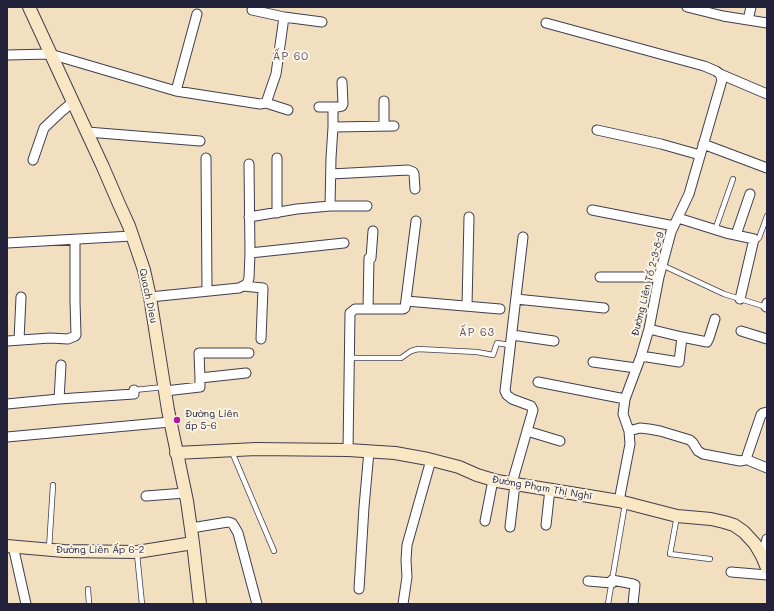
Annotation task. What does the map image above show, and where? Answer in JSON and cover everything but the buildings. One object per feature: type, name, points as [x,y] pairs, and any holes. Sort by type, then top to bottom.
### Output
[{"type":"street","name":"Quach Dieu","points":[[29,7],[129,226],[144,270],[150,297],[170,422],[191,528],[200,604]]},
{"type":"street","points":[[687,7],[731,18],[767,24]]},
{"type":"street","points":[[748,20],[751,7]]},
{"type":"street","points":[[252,10],[284,17],[322,22]]},
{"type":"street","points":[[176,91],[197,14]]},
{"type":"street","points":[[266,103],[276,74],[284,17]]},
{"type":"street","points":[[546,24],[704,66],[767,94]]},
{"type":"street","points":[[7,55],[50,54],[176,91],[260,104],[266,103],[288,110]]},
{"type":"street","name":"Đường Liên Tổ 2-3-8-9","points":[[622,502],[630,449],[629,431],[623,414],[625,399],[649,329],[659,277],[671,232],[689,194],[722,80],[720,74]]},
{"type":"street","points":[[319,107],[340,107],[343,104],[342,82]]},
{"type":"street","points":[[384,101],[384,126]]},
{"type":"street","points":[[33,160],[44,128],[73,102]]},
{"type":"street","points":[[330,206],[330,158],[333,127],[332,107]]},
{"type":"street","points":[[333,127],[394,126]]},
{"type":"street","points":[[597,130],[661,144],[700,155]]},
{"type":"street","points":[[87,132],[200,141]]},
{"type":"street","points":[[703,144],[767,168]]},
{"type":"street","points":[[206,158],[207,291]]},
{"type":"street","points":[[277,158],[277,212]]},
{"type":"street","points":[[150,297],[239,288],[247,284],[249,278],[250,252],[249,164]]},
{"type":"street","points":[[331,174],[408,170],[414,174],[415,189]]},
{"type":"street","points":[[736,235],[750,194]]},
{"type":"street","points":[[249,217],[297,209],[330,206],[366,206]]},
{"type":"street","points":[[592,210],[676,222],[754,239],[740,299]]},
{"type":"street","points":[[467,306],[469,217]]},
{"type":"street","points":[[348,450],[350,313],[355,309],[403,309],[406,307],[416,221]]},
{"type":"street","points":[[368,309],[369,258],[371,258],[373,231]]},
{"type":"street","points":[[7,243],[132,236]]},
{"type":"street","points":[[510,527],[514,483],[533,410],[531,406],[507,396],[505,391],[523,237]]},
{"type":"street","points":[[7,341],[73,338],[76,334],[75,240]]},
{"type":"street","points":[[250,252],[344,243]]},
{"type":"street","points":[[600,277],[659,277]]},
{"type":"street","points":[[243,286],[263,288],[261,339]]},
{"type":"street","points":[[19,340],[21,297]]},
{"type":"street","points":[[516,299],[604,308]]},
{"type":"street","points":[[406,301],[500,309]]},
{"type":"street","points":[[649,329],[707,342],[715,319]]},
{"type":"street","points":[[741,331],[767,339]]},
{"type":"street","points":[[512,335],[554,341]]},
{"type":"street","points":[[641,356],[678,362],[682,337]]},
{"type":"street","points":[[164,389],[200,387],[199,353],[250,353]]},
{"type":"street","points":[[593,362],[636,368]]},
{"type":"street","points":[[59,398],[61,365]]},
{"type":"street","points":[[200,378],[246,373]]},
{"type":"street","points":[[538,382],[625,399]]},
{"type":"street","points":[[7,404],[59,398],[134,394],[134,390]]},
{"type":"street","points":[[747,459],[761,415],[767,412]]},
{"type":"street","points":[[7,437],[170,422]]},
{"type":"street","points":[[629,431],[640,428],[649,428],[690,440],[701,453],[740,460],[747,459],[767,468]]},
{"type":"street","points":[[527,430],[560,441]]},
{"type":"street","name":"Đường Phạm Thị Nghĩ","points":[[176,453],[256,449],[395,452],[460,467],[477,475],[493,480],[622,502],[677,516],[711,519],[734,525],[744,532],[755,544],[767,568]]},
{"type":"street","points":[[359,589],[369,451]]},
{"type":"street","points":[[403,604],[407,576],[407,545],[431,460]]},
{"type":"street","points":[[485,521],[493,480]]},
{"type":"street","points":[[546,525],[550,489]]},
{"type":"street","points":[[146,496],[185,493]]},
{"type":"street","points":[[191,528],[228,522],[232,523],[238,533],[257,604]]},
{"type":"street","points":[[762,556],[767,539]]},
{"type":"street","name":"Đường Liên Ấp 6-2","points":[[10,546],[64,551],[137,552],[193,543]]},
{"type":"street","points":[[10,546],[26,604]]},
{"type":"street","points":[[731,572],[767,575]]},
{"type":"street","points":[[588,581],[635,585],[633,604]]},
{"type":"lane","points":[[715,230],[733,179]]},
{"type":"lane","points":[[754,239],[758,240],[767,216]]},
{"type":"lane","points":[[662,265],[724,294],[767,306]]},
{"type":"lane","points":[[350,358],[401,358],[411,351],[418,349],[477,352],[493,355],[497,343],[511,345]]},
{"type":"lane","points":[[134,390],[164,389]]},
{"type":"lane","points":[[231,450],[274,551]]},
{"type":"lane","points":[[49,549],[53,485]]},
{"type":"lane","points":[[608,604],[622,502]]},
{"type":"lane","points":[[677,516],[670,554],[710,559]]},
{"type":"lane","points":[[137,552],[142,604]]},
{"type":"lane","points":[[88,589],[89,604]]},
{"type":"place","name":"Đường Liên ấp 5-6","points":[[177,420]]},
{"type":"district","name":"ẤP 60","points":[[291,57]]},
{"type":"district","name":"ẤP 63","points":[[477,333]]}]
